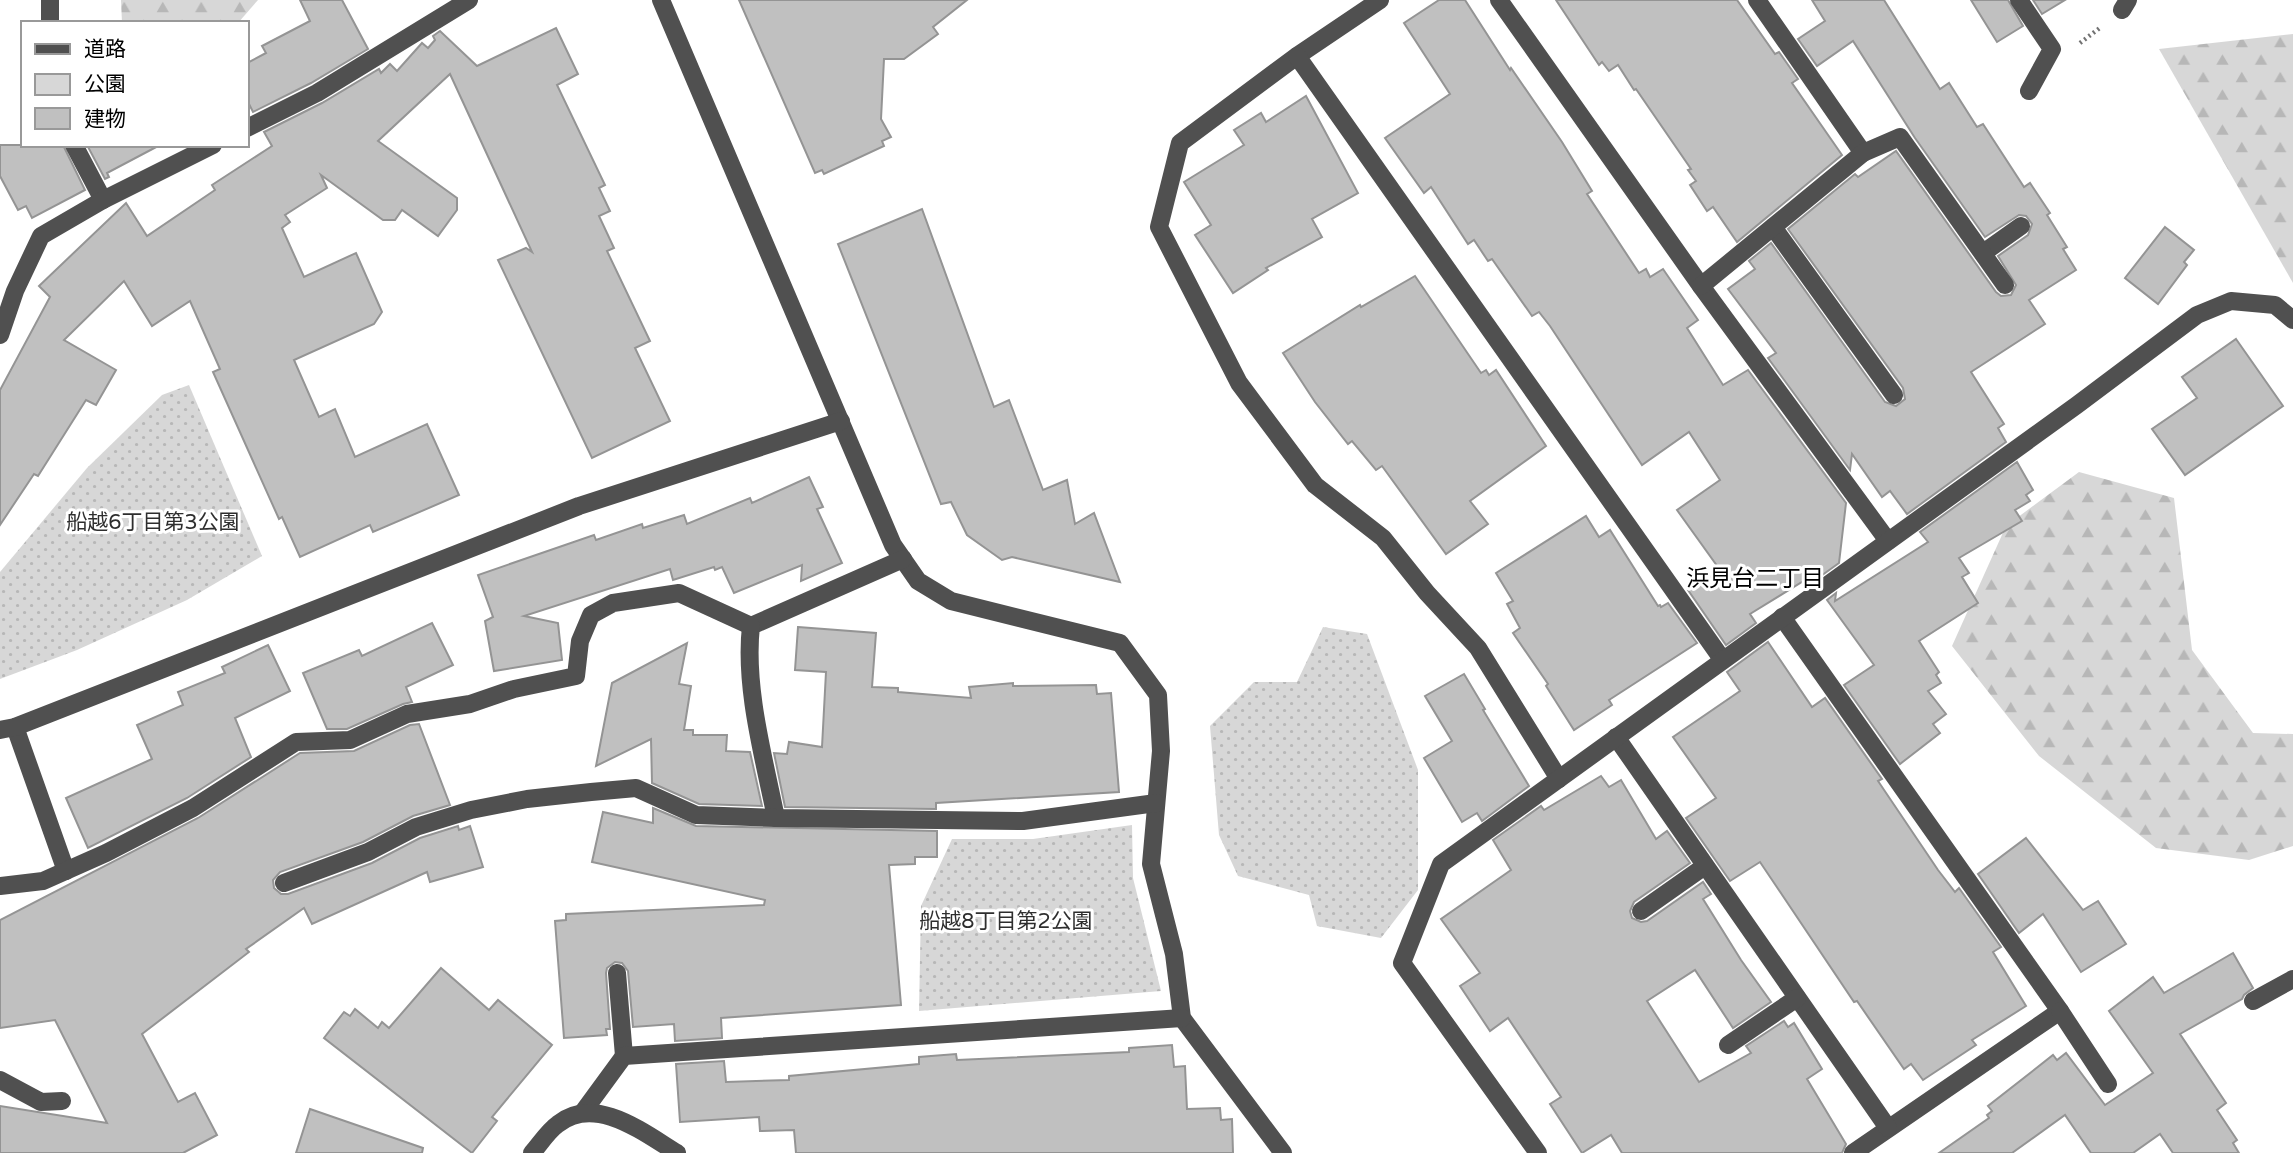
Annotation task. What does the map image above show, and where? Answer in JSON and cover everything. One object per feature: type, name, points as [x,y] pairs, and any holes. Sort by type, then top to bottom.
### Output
[{"type":"street","points":[[50,0],[50,21]]},
{"type":"street","points":[[248,128],[317,93],[468,0]]},
{"type":"street","points":[[661,0],[893,545],[918,581],[951,601],[1120,643],[1158,695],[1161,751],[1151,864],[1174,954],[1182,1018],[1283,1153]]},
{"type":"street","points":[[1380,0],[1297,56],[1180,143],[1158,226],[1239,383],[1315,485],[1383,538],[1427,593],[1478,648],[1559,779]]},
{"type":"street","points":[[1499,0],[1701,286],[1888,541]]},
{"type":"street","points":[[1757,0],[1863,153]]},
{"type":"street","points":[[2019,0],[2052,49],[2029,91]]},
{"type":"street","points":[[1297,56],[1722,659]]},
{"type":"street","points":[[1701,286],[1863,153],[1900,137],[2005,285]]},
{"type":"street","points":[[75,147],[103,200]]},
{"type":"street","points":[[0,335],[15,291],[41,236],[103,200],[208,147]]},
{"type":"street","points":[[1983,253],[2021,226]]},
{"type":"street","points":[[1773,227],[1894,395]]},
{"type":"street","points":[[1538,1153],[1402,963],[1441,864],[2077,405],[2197,315],[2231,301],[2274,305],[2293,320]]},
{"type":"street","points":[[65,871],[7,728],[579,506],[841,421]]},
{"type":"street","points":[[0,886],[43,881],[106,853],[193,808],[296,742],[350,740],[407,715],[470,704],[514,690],[576,676],[580,641],[591,615],[613,603],[679,593],[751,626],[903,559]]},
{"type":"street","points":[[1782,617],[2060,1011],[2108,1084]]},
{"type":"street","points":[[751,626],[748,648],[757,720],[776,818]]},
{"type":"street","points":[[1616,737],[1888,1128]]},
{"type":"street","points":[[284,883],[368,852],[416,827],[471,810],[527,799],[636,788],[696,815],[776,818],[1023,821],[1156,803]]},
{"type":"street","points":[[1642,911],[1705,866]]},
{"type":"street","points":[[532,1153],[558,1123],[583,1112],[624,1056],[617,973]]},
{"type":"street","points":[[2253,1001],[2293,979]]},
{"type":"street","points":[[1728,1045],[1797,998]]},
{"type":"street","points":[[1853,1153],[2060,1011]]},
{"type":"street","points":[[624,1056],[1182,1018]]},
{"type":"street","points":[[0,1080],[41,1102],[62,1101]]},
{"type":"street","points":[[583,1112],[622,1120],[677,1153]]},
{"type":"path","points":[[2052,49],[2080,43],[2125,5]]},
{"type":"green space","points":[[121,0],[258,0],[240,21],[122,21]]},
{"type":"green space","points":[[2293,34],[2293,283],[2159,49]]},
{"type":"green space","name":"船越6丁目第3公園","points":[[189,385],[262,556],[187,600],[77,650],[0,679],[0,572],[87,468],[162,395]]},
{"type":"green space","points":[[2079,472],[2174,498],[2192,650],[2253,733],[2293,734],[2293,846],[2249,860],[2156,848],[2039,756],[1952,646],[2006,526]]},
{"type":"green space","points":[[1323,627],[1367,634],[1418,770],[1418,890],[1381,938],[1317,926],[1309,895],[1238,876],[1219,835],[1210,726],[1254,682],[1297,682]]},
{"type":"green space","name":"船越8丁目第2公園","points":[[1132,825],[1133,878],[1161,991],[919,1011],[921,906],[952,839],[1033,839]]},
{"type":"building","points":[[300,0],[342,0],[368,49],[311,83],[253,112],[248,102],[248,62],[266,53],[262,46],[310,21]]},
{"type":"building","points":[[739,0],[967,0],[933,27],[938,34],[904,59],[884,59],[881,119],[891,137],[882,141],[884,146],[824,174],[822,170],[815,173]]},
{"type":"building","points":[[1439,0],[1465,0],[1510,70],[1511,68],[1562,142],[1592,191],[1587,194],[1639,273],[1646,269],[1650,277],[1663,269],[1698,320],[1687,328],[1723,385],[1748,370],[1846,503],[1839,563],[1814,581],[1810,577],[1750,614],[1756,623],[1726,645],[1688,590],[1720,570],[1677,510],[1720,480],[1689,432],[1642,465],[1539,312],[1532,316],[1492,259],[1488,261],[1474,240],[1468,244],[1431,187],[1424,193],[1385,138],[1450,94],[1404,23]]},
{"type":"building","points":[[1556,0],[1737,0],[1775,54],[1779,52],[1798,79],[1792,83],[1842,155],[1737,242],[1713,207],[1707,211],[1690,185],[1696,181],[1688,170],[1691,169],[1636,89],[1634,90],[1618,65],[1609,71],[1602,62],[1599,65]]},
{"type":"building","points":[[1812,0],[1884,0],[1940,89],[1949,83],[1977,127],[1983,124],[2024,187],[2030,183],[2050,213],[2047,215],[2067,247],[2063,249],[2076,270],[2029,300],[2045,324],[1971,372],[2004,424],[1998,428],[2006,442],[1907,514],[1890,491],[1882,497],[1852,454],[1850,470],[1768,358],[1776,353],[1728,289],[1755,269],[1749,261],[1771,243],[1885,402],[1896,406],[1905,399],[1903,388],[1788,229],[1855,174],[1858,177],[1896,151],[2001,296],[2011,295],[2016,285],[1998,256],[2028,235],[2032,224],[2026,216],[2019,215],[1985,237],[1915,138],[1853,41],[1817,66],[1798,39],[1825,21]]},
{"type":"building","points":[[1971,0],[2008,0],[2023,26],[1997,42]]},
{"type":"building","points":[[2033,0],[2065,0],[2042,14]]},
{"type":"building","points":[[556,28],[578,74],[557,85],[605,185],[599,188],[610,211],[599,216],[614,248],[607,251],[650,341],[635,348],[670,421],[592,458],[498,260],[526,248],[532,252],[450,74],[378,141],[457,198],[457,210],[438,236],[402,210],[395,220],[383,220],[321,175],[327,188],[285,215],[290,222],[282,228],[304,277],[356,253],[382,312],[374,324],[294,360],[319,417],[335,409],[355,457],[427,424],[459,495],[373,532],[370,525],[300,557],[282,517],[279,519],[213,372],[220,369],[190,301],[152,326],[124,281],[64,340],[116,370],[96,405],[86,400],[38,476],[34,474],[0,525],[0,390],[50,297],[39,286],[126,203],[147,236],[215,190],[212,185],[272,146],[264,132],[322,103],[379,69],[381,73],[390,64],[397,71],[422,43],[428,48],[435,40],[433,36],[440,31],[477,66]]},
{"type":"building","points":[[1306,96],[1358,193],[1312,219],[1322,237],[1266,268],[1268,270],[1233,293],[1195,235],[1211,225],[1184,182],[1244,145],[1234,130],[1261,113],[1266,122]]},
{"type":"building","points":[[0,145],[64,147],[85,190],[32,218],[26,206],[18,210],[0,176]]},
{"type":"building","points":[[88,147],[156,147],[107,173],[109,177],[105,179]]},
{"type":"building","points":[[922,209],[994,407],[1009,400],[1043,490],[1067,480],[1075,524],[1094,513],[1120,582],[1012,557],[1002,560],[967,535],[951,502],[941,504],[838,244]]},
{"type":"building","points":[[2165,227],[2194,250],[2184,262],[2187,265],[2158,304],[2125,278]]},
{"type":"building","points":[[1415,276],[1481,373],[1486,370],[1489,375],[1496,370],[1546,446],[1470,501],[1488,524],[1446,554],[1382,466],[1376,470],[1352,441],[1348,444],[1315,402],[1283,353],[1360,305],[1361,307]]},
{"type":"building","points":[[2236,339],[2283,406],[2185,475],[2152,429],[2197,398],[2182,377]]},
{"type":"building","points":[[2017,462],[2033,490],[2026,495],[2030,501],[2015,510],[2022,521],[1959,558],[1969,573],[1962,577],[1978,603],[1919,641],[1939,672],[1936,675],[1941,683],[1928,691],[1946,714],[1933,724],[1940,733],[1900,764],[1844,685],[1874,665],[1827,600],[1836,593],[1835,601],[1928,542],[1920,532]]},
{"type":"building","points":[[809,477],[823,507],[817,509],[842,563],[801,581],[802,565],[734,593],[722,567],[673,580],[670,569],[524,616],[558,623],[562,660],[494,671],[485,621],[493,617],[478,575],[594,535],[596,540],[642,524],[643,528],[684,515],[687,524],[750,498],[752,503]]},
{"type":"building","points":[[1586,516],[1599,537],[1610,530],[1658,606],[1668,603],[1697,643],[1609,700],[1612,705],[1574,730],[1546,686],[1548,684],[1513,633],[1520,628],[1507,604],[1513,601],[1496,573]]},
{"type":"building","points":[[432,623],[453,665],[406,687],[412,702],[347,729],[327,729],[303,673],[359,650],[362,656]]},
{"type":"building","points":[[798,627],[876,633],[872,687],[971,698],[969,687],[1013,683],[1013,686],[1096,685],[1097,694],[1111,693],[1119,792],[936,803],[936,809],[785,807],[774,753],[787,754],[789,742],[822,747],[826,672],[795,670]]},
{"type":"building","points":[[1768,642],[1812,707],[1825,698],[1882,779],[1878,781],[1938,870],[1955,892],[1959,888],[2001,947],[1993,952],[2026,1006],[1972,1040],[1976,1045],[1923,1080],[1911,1064],[1904,1069],[1857,1001],[1854,1002],[1760,862],[1730,881],[1686,818],[1716,798],[1673,737],[1740,691],[1727,672]]},
{"type":"building","points":[[687,643],[679,684],[691,686],[684,730],[693,730],[693,735],[727,735],[726,751],[750,752],[762,806],[699,804],[652,783],[651,739],[596,766],[612,683]]},
{"type":"building","points":[[268,645],[290,691],[235,718],[251,757],[187,798],[88,848],[66,798],[152,759],[137,725],[183,705],[178,692],[225,673],[222,667]]},
{"type":"building","points":[[1464,674],[1529,786],[1482,821],[1477,813],[1462,822],[1424,758],[1452,741],[1425,696]]},
{"type":"building","points":[[419,724],[450,805],[413,816],[363,842],[280,872],[273,880],[274,888],[281,894],[288,894],[372,863],[420,838],[458,826],[459,830],[470,826],[483,867],[430,882],[427,872],[312,924],[304,908],[246,949],[249,952],[142,1034],[178,1102],[195,1093],[217,1135],[183,1153],[0,1153],[0,1106],[107,1123],[55,1020],[0,1028],[0,920],[198,818],[300,753],[354,751],[410,725]]},
{"type":"building","points":[[1601,776],[1609,787],[1621,780],[1656,839],[1667,831],[1690,863],[1634,902],[1630,911],[1632,918],[1641,922],[1647,921],[1703,882],[1711,894],[1703,899],[1771,1002],[1733,1028],[1695,970],[1647,1001],[1699,1082],[1751,1053],[1746,1046],[1784,1021],[1788,1027],[1794,1023],[1822,1069],[1807,1079],[1846,1144],[1842,1153],[1622,1153],[1611,1135],[1582,1153],[1550,1104],[1561,1097],[1508,1018],[1490,1031],[1460,986],[1480,973],[1441,919],[1511,870],[1493,840],[1541,806],[1544,810]]},
{"type":"building","points":[[653,808],[696,826],[937,831],[937,857],[915,857],[915,864],[889,865],[901,1005],[721,1018],[722,1038],[675,1041],[674,1024],[633,1027],[628,971],[622,963],[615,962],[607,968],[606,973],[610,1029],[606,1029],[607,1035],[564,1038],[555,921],[566,920],[566,914],[764,905],[765,900],[592,862],[603,812],[653,823]]},
{"type":"building","points":[[2026,838],[2083,910],[2098,901],[2126,944],[2081,972],[2043,914],[2019,933],[1978,874]]},
{"type":"building","points":[[2233,953],[2253,988],[2242,999],[2180,1034],[2226,1103],[2217,1110],[2237,1140],[2233,1143],[2239,1153],[2173,1153],[2160,1134],[2133,1153],[2091,1153],[2065,1115],[2012,1153],[1939,1153],[1989,1118],[1987,1115],[1992,1111],[1988,1106],[2053,1055],[2057,1060],[2066,1053],[2105,1105],[2153,1073],[2109,1011],[2153,977],[2164,993]]},
{"type":"building","points":[[441,968],[489,1010],[498,1000],[552,1045],[492,1117],[497,1121],[472,1153],[324,1038],[344,1012],[350,1016],[355,1009],[378,1028],[382,1022],[389,1028]]},
{"type":"building","points":[[1172,1045],[1174,1067],[1185,1066],[1187,1109],[1220,1108],[1221,1120],[1232,1119],[1233,1153],[796,1153],[794,1130],[760,1131],[759,1117],[680,1122],[676,1064],[724,1061],[726,1082],[789,1080],[789,1076],[919,1064],[919,1057],[956,1054],[957,1060],[1129,1052],[1129,1048]]},
{"type":"building","points":[[310,1109],[423,1148],[422,1153],[296,1153]]},
{"type":"district","name":"浜見台二丁目","points":[[1755,579]]}]
